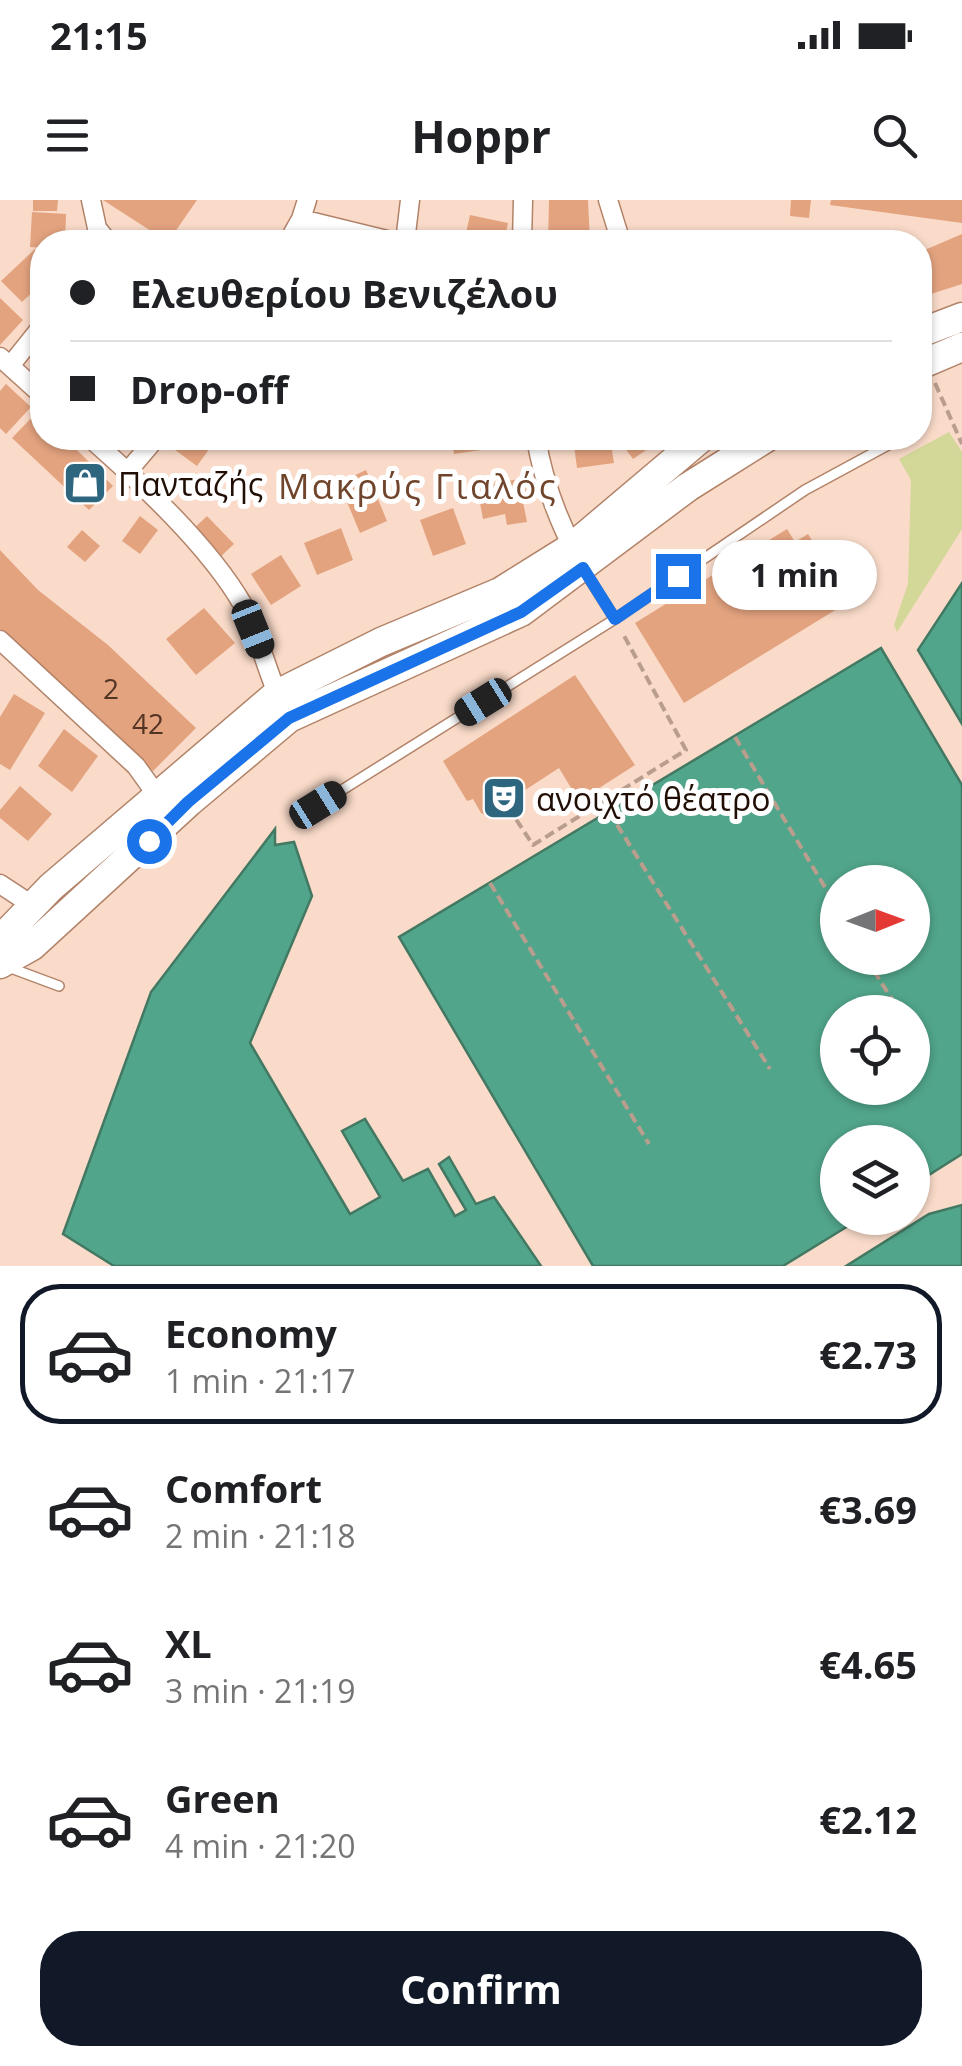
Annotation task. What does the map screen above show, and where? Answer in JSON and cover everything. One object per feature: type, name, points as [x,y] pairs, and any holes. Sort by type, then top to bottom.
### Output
[{"type":"main road","points":[[932,328],[962,317]]},
{"type":"main road","points":[[932,368],[962,347]]},
{"type":"main road","points":[[1,956],[32,905],[154,801],[283,706],[521,612],[678,450]]},
{"type":"main road","points":[[578,557],[747,450]]},
{"type":"main road","points":[[1,956],[32,946],[149,841],[283,706]]},
{"type":"street","points":[[92,200],[98,230]]},
{"type":"street","points":[[295,230],[307,200]]},
{"type":"street","points":[[406,230],[410,200]]},
{"type":"street","points":[[522,230],[523,200]]},
{"type":"street","points":[[608,200],[618,230]]},
{"type":"street","points":[[301,220],[344,230]]},
{"type":"street","points":[[30,337],[5,361],[30,384]]},
{"type":"street","points":[[104,450],[225,576],[245,610],[283,706]]},
{"type":"street","points":[[128,471],[146,450]]},
{"type":"street","points":[[538,450],[554,510],[578,557]]},
{"type":"street","points":[[0,640],[136,766],[151,786],[156,827],[149,841]]},
{"type":"street","points":[[0,884],[32,905]]},
{"type":"lane","points":[[318,805],[615,619],[806,490],[878,450]]},
{"type":"lane","points":[[578,557],[615,619]]},
{"type":"lane","points":[[1,956],[19,974],[59,986]]},
{"type":"path","points":[[932,384],[962,444]]},
{"type":"path","points":[[508,807],[533,845],[686,750],[615,619]]},
{"type":"path","points":[[734,737],[820,879]]},
{"type":"path","points":[[609,812],[770,1069]]},
{"type":"path","points":[[490,882],[649,1144]]},
{"type":"shaded area","points":[[949,432],[962,452],[962,529],[897,632],[894,625],[908,584],[911,480],[899,459],[916,450],[932,450],[932,441]]},
{"type":"shaded area","points":[[962,583],[962,724],[918,650]]},
{"type":"shaded area","points":[[881,648],[962,785],[962,1154],[930,1174],[930,1125],[820,1125],[820,1235],[833,1235],[783,1266],[593,1266],[399,937]]},
{"type":"shaded area","points":[[275,829],[275,845],[294,842],[312,896],[250,1043],[350,1214],[380,1197],[342,1131],[365,1119],[403,1181],[428,1169],[455,1216],[466,1210],[439,1164],[449,1157],[476,1204],[494,1197],[541,1266],[114,1266],[63,1234],[151,992]]},
{"type":"shaded area","points":[[962,1205],[962,1266],[846,1266],[895,1235],[930,1235],[930,1214]]},
{"type":"building","points":[[33,200],[58,200],[57,211],[33,211]]},
{"type":"building","points":[[103,200],[197,200],[176,230],[149,230]]},
{"type":"building","points":[[549,200],[588,200],[589,230],[548,230]]},
{"type":"building","points":[[791,200],[811,200],[809,218],[790,216]]},
{"type":"building","points":[[831,200],[962,200],[962,223],[830,205]]},
{"type":"building","points":[[32,212],[66,214],[65,230],[31,230]]},
{"type":"building","points":[[470,215],[508,223],[507,230],[467,230]]},
{"type":"building","points":[[962,234],[962,284],[932,294],[932,247]]},
{"type":"building","points":[[30,254],[30,294],[22,302],[1,281]]},
{"type":"building","points":[[0,298],[23,320],[0,345]]},
{"type":"building","points":[[6,384],[30,406],[6,434],[0,428],[0,391]]},
{"type":"building","points":[[30,419],[30,450],[77,450],[113,486],[89,510],[12,438]]},
{"type":"building","points":[[175,450],[208,450],[197,466]]},
{"type":"building","points":[[575,450],[612,450],[614,463],[577,468]]},
{"type":"building","points":[[626,450],[646,450],[633,459]]},
{"type":"building","points":[[366,470],[387,521],[360,533],[339,483]]},
{"type":"building","points":[[529,477],[533,500],[523,502],[527,522],[507,525],[505,514],[483,519],[477,487]]},
{"type":"building","points":[[453,508],[466,544],[433,556],[420,520]]},
{"type":"building","points":[[140,516],[158,530],[140,554],[122,541]]},
{"type":"building","points":[[207,516],[234,544],[216,561],[189,533]]},
{"type":"building","points":[[341,528],[353,560],[317,575],[304,543]]},
{"type":"building","points":[[787,529],[795,542],[808,534],[850,601],[684,703],[635,623]]},
{"type":"building","points":[[82,530],[100,546],[85,562],[67,547]]},
{"type":"building","points":[[0,550],[38,590],[108,645],[196,728],[153,771],[0,629]]},
{"type":"building","points":[[281,555],[301,586],[271,605],[251,574]]},
{"type":"building","points":[[204,608],[235,643],[196,675],[166,639]]},
{"type":"building","points":[[575,675],[635,765],[579,801],[559,768],[513,798],[508,789],[496,789],[491,800],[497,808],[492,818],[481,813],[473,799],[467,801],[443,761]]},
{"type":"building","points":[[14,694],[45,713],[10,770],[0,764],[0,717]]},
{"type":"building","points":[[64,729],[98,756],[72,792],[38,766]]},
{"type":"building","points":[[20,786],[52,814],[28,841],[0,818],[0,810]]},
{"type":"place","name":"Πανταζής","points":[[85,483]]},
{"type":"place","name":"ανοιχτό θέατρο","points":[[504,798]]},
{"type":"district","name":"Μακρύς Γιαλός","points":[[418,485]]},
{"type":"route","points":[[149,841],[188,802],[289,718],[521,612],[583,568],[615,619],[678,576]]}]
